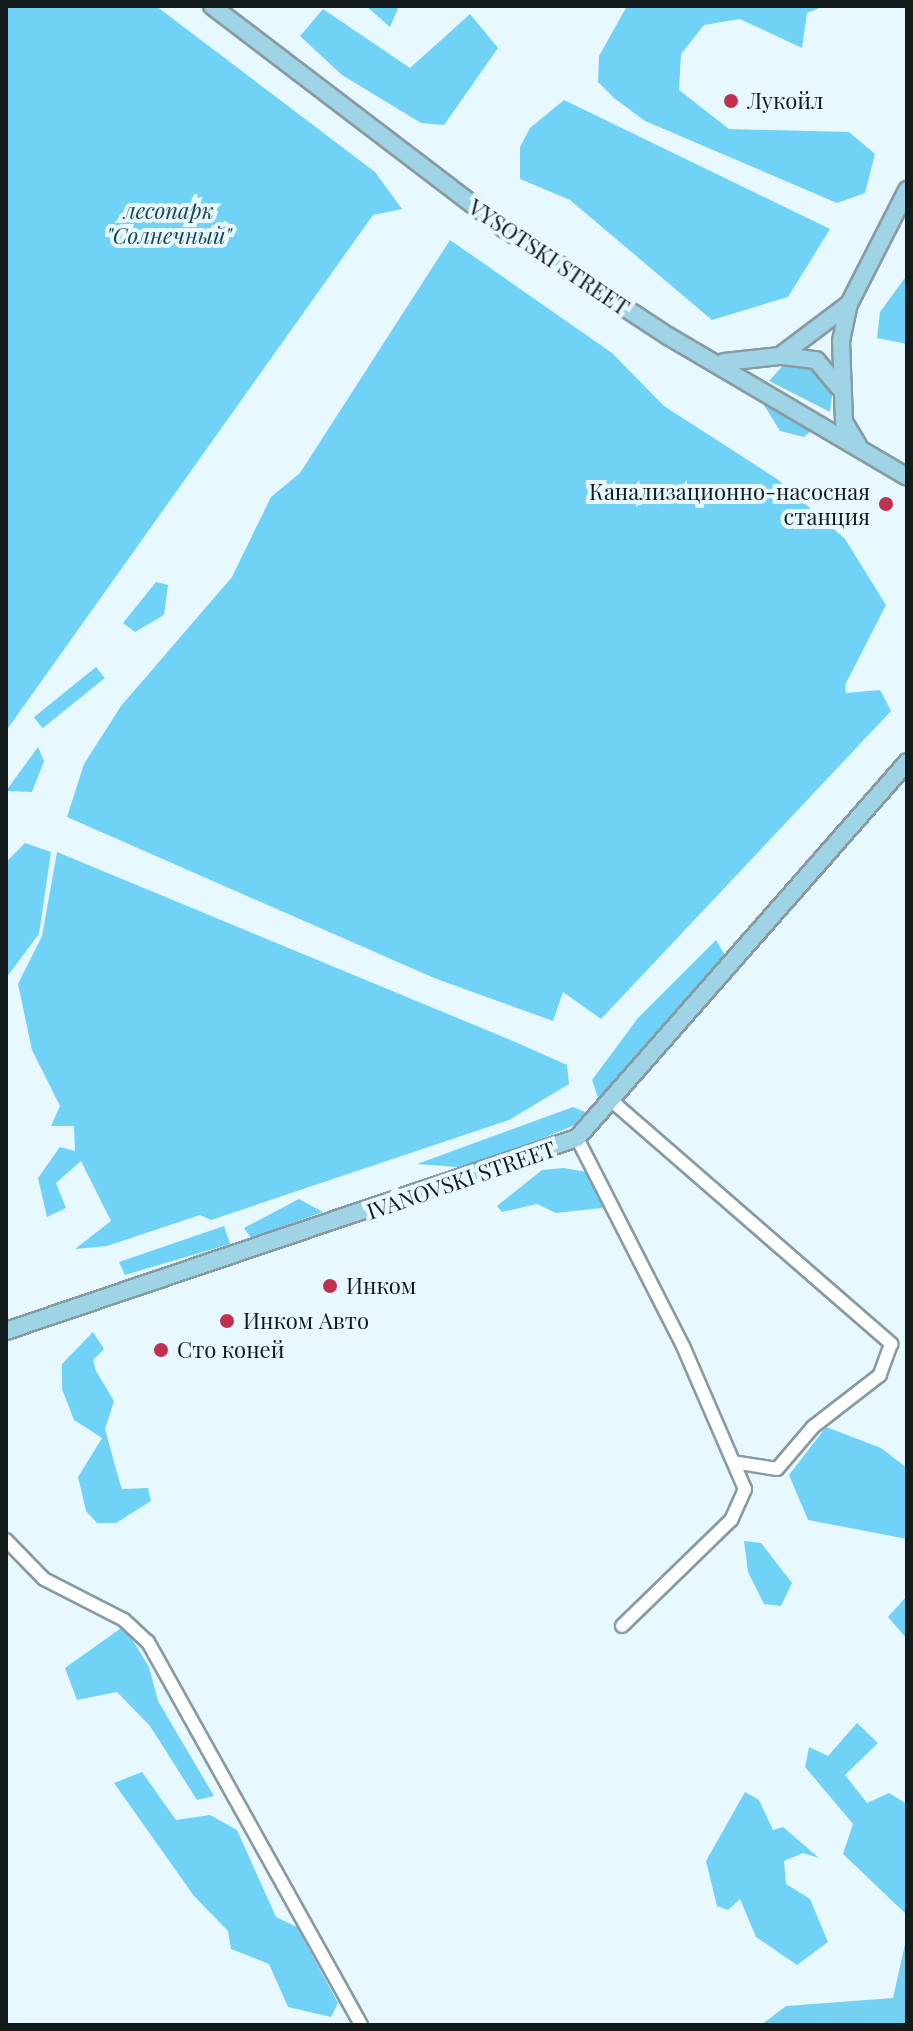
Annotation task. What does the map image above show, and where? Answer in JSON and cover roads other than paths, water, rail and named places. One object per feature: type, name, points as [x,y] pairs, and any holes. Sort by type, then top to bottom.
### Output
[{"type":"main road","name":"VYSOTSKI STREET","points":[[212,6],[458,196],[714,360],[907,477]]},
{"type":"main road","points":[[831,430],[840,392],[849,304],[907,190]]},
{"type":"main road","points":[[752,382],[773,359],[849,304]]},
{"type":"main road","points":[[714,360],[816,360],[840,392],[844,422],[864,452]]},
{"type":"main road","name":"IVANOVSKI STREET","points":[[6,1331],[577,1138],[613,1102],[907,763]]},
{"type":"street","points":[[613,1102],[891,1344],[880,1375],[813,1427],[777,1469],[738,1463]]},
{"type":"street","points":[[577,1138],[738,1463],[745,1489],[731,1520],[622,1626]]},
{"type":"street","points":[[6,1540],[44,1579],[124,1620],[148,1642],[361,2025]]},
{"type":"place","name":"Лукойл","points":[[731,101]]},
{"type":"place","name":"Канализационно-насосная станция","points":[[886,504]]},
{"type":"place","name":"Инком","points":[[330,1286]]},
{"type":"place","name":"Инком Авто","points":[[227,1321]]},
{"type":"place","name":"Сто коней","points":[[161,1350]]},
{"type":"park label","name":"лесопарк \"Солнечный\"","points":[[169,222]]}]
